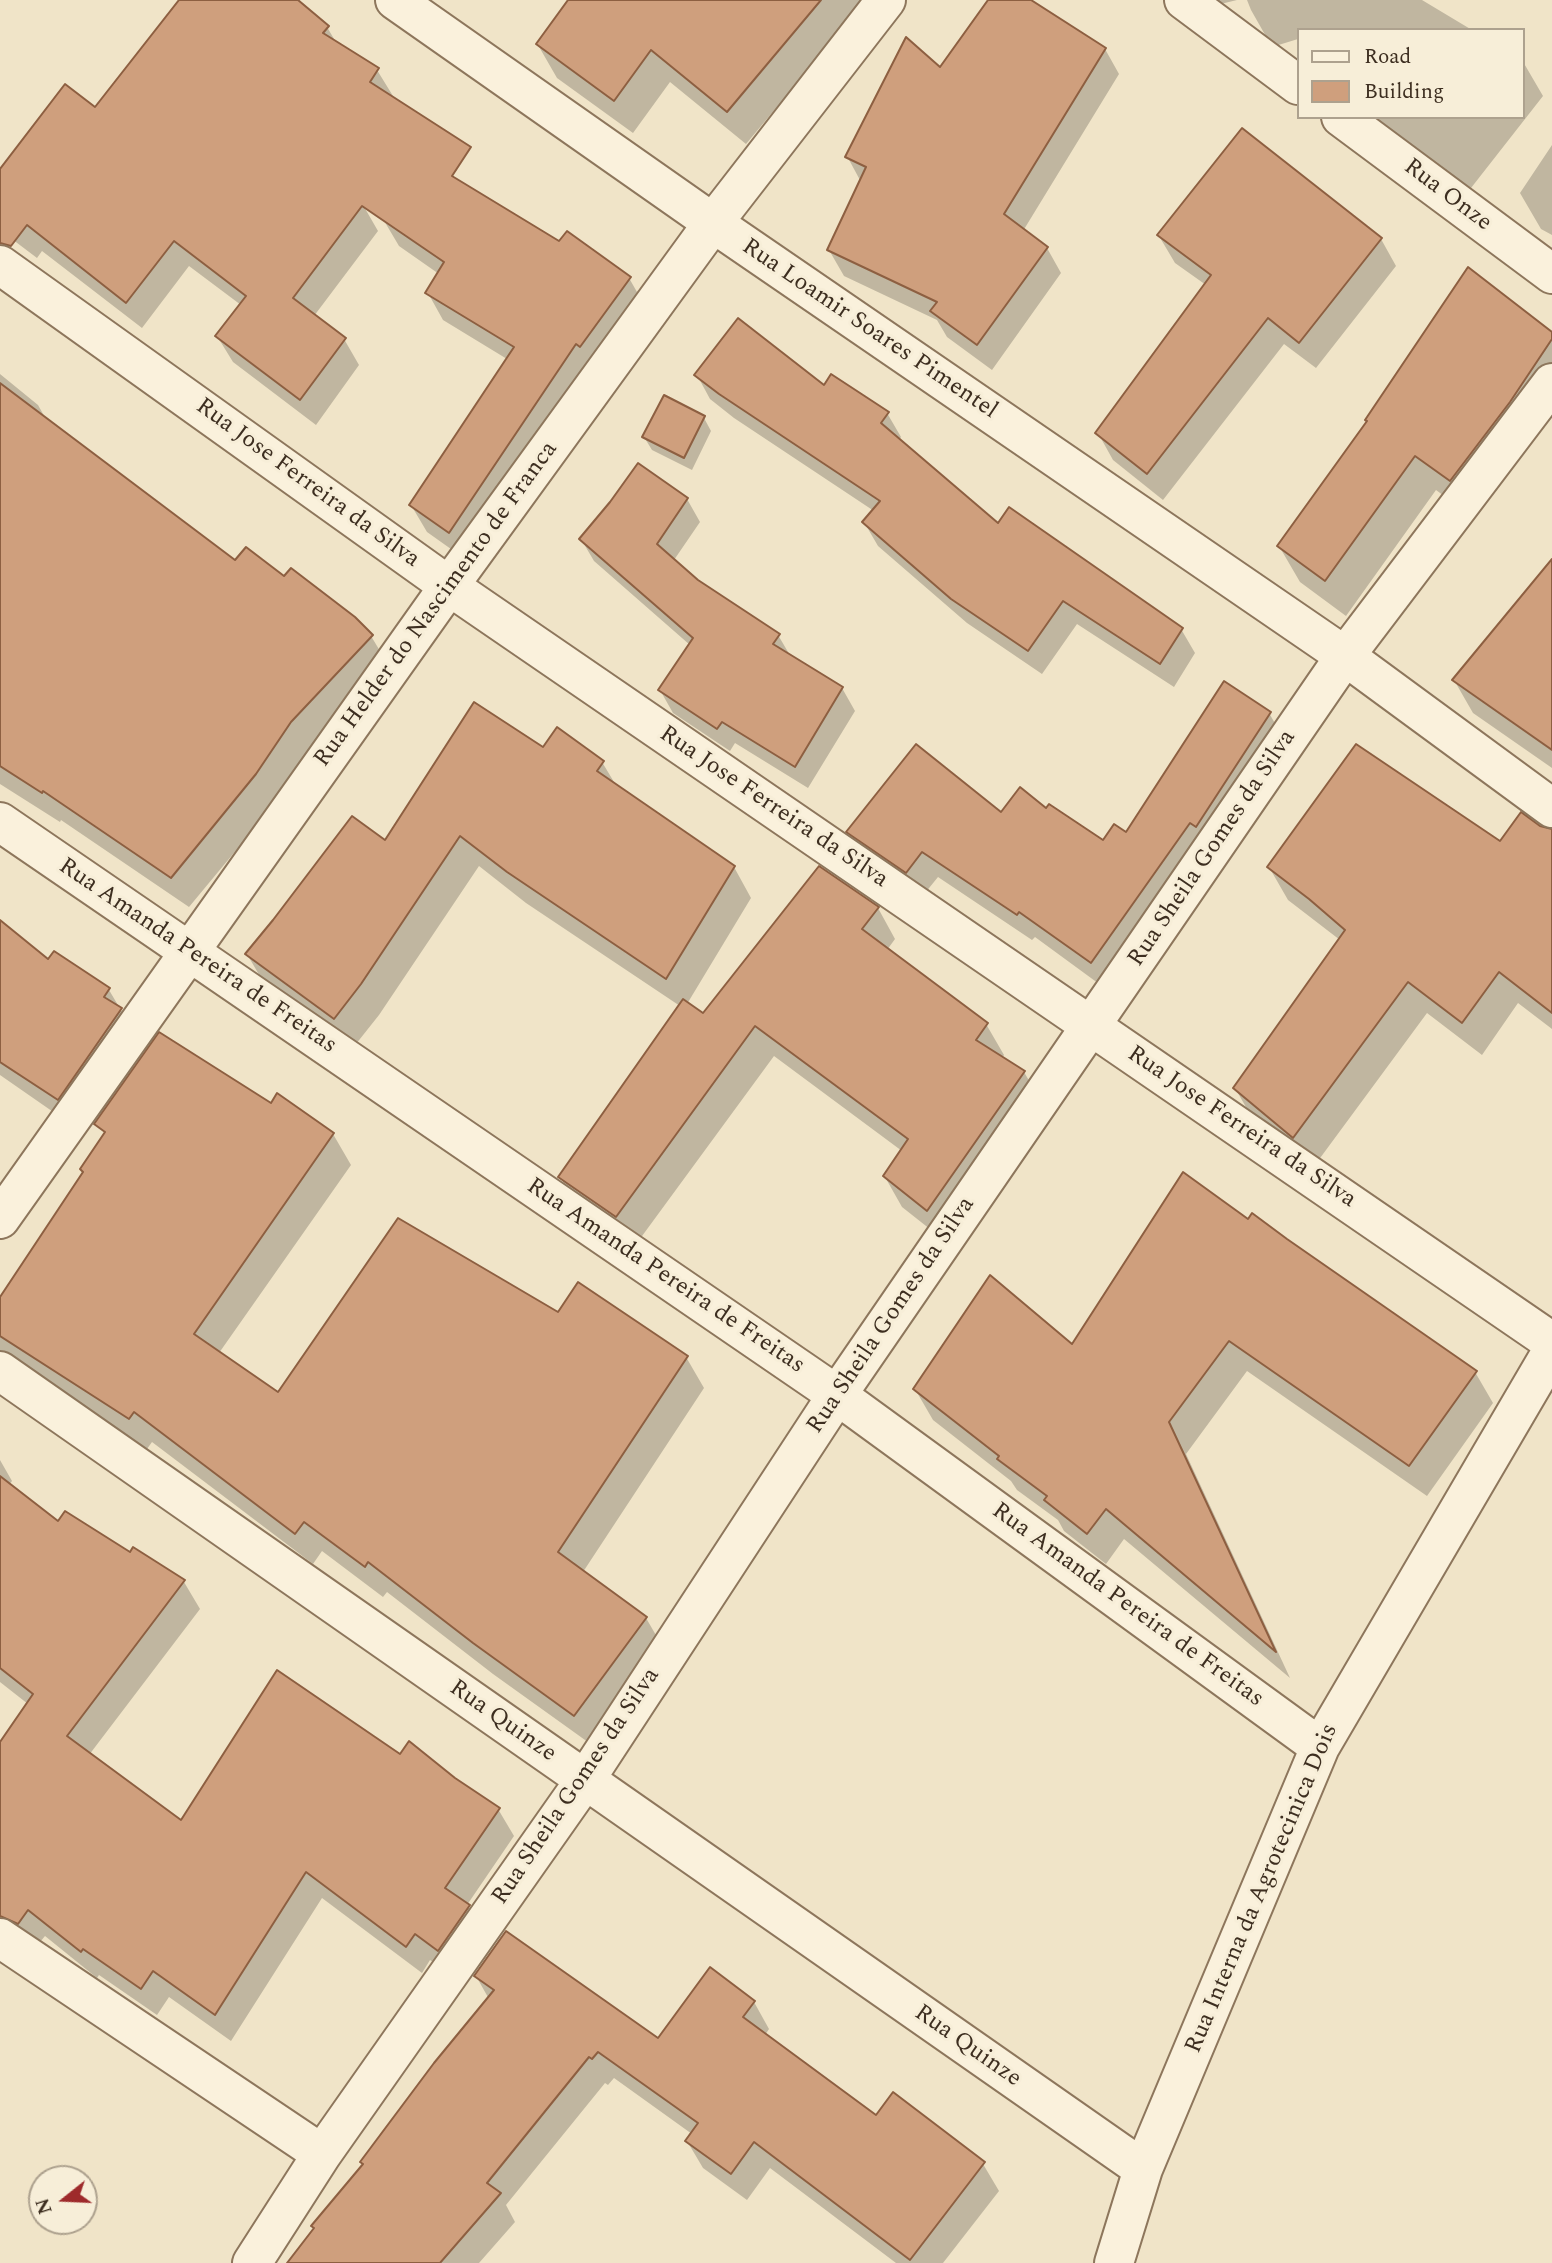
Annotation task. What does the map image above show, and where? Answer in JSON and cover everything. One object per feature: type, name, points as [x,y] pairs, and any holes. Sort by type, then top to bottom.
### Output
[{"type":"street","name":"Rua Loamir Soares Pimentel","points":[[395,0],[713,223],[1345,656],[1552,808]]},
{"type":"street","name":"Rua Helder do Nascimento de Franca","points":[[0,1219],[449,586],[713,223],[886,0]]},
{"type":"street","points":[[1184,0],[1296,84]]},
{"type":"street","name":"Rua Onze","points":[[1344,119],[1552,274]]},
{"type":"street","name":"Rua Jose Ferreira da Silva","points":[[0,265],[449,586],[1552,1342]]},
{"type":"street","name":"Rua Sheila Gomes da Silva","points":[[252,2263],[322,2154],[585,1780],[837,1395],[1345,656],[1552,383]]},
{"type":"street","name":"Rua Amanda Pereira de Freitas","points":[[0,822],[837,1395],[1320,1747]]},
{"type":"street","name":"Rua Interna da Agrotecinica Dois","points":[[1114,2263],[1143,2169],[1320,1747],[1552,1351]]},
{"type":"street","name":"Rua Quinze","points":[[0,1371],[1143,2169]]},
{"type":"street","points":[[0,1938],[322,2154]]},
{"type":"building","points":[[179,0],[298,0],[329,26],[323,33],[379,68],[370,82],[471,147],[452,176],[559,241],[567,231],[631,277],[580,347],[576,344],[449,533],[409,505],[514,347],[425,293],[444,262],[362,206],[293,298],[346,338],[300,400],[215,336],[246,296],[174,241],[126,303],[27,225],[11,246],[0,243],[0,169],[65,84],[95,107]]},
{"type":"building","points":[[568,0],[821,0],[727,112],[651,50],[614,101],[536,44]]},
{"type":"building","points":[[988,0],[1031,0],[1106,48],[1004,214],[1048,247],[977,345],[930,311],[937,302],[827,250],[866,167],[845,157],[906,37],[940,67]]},
{"type":"building","points":[[1242,128],[1382,238],[1299,343],[1268,318],[1147,474],[1095,433],[1211,275],[1157,235]]},
{"type":"building","points":[[1468,267],[1552,332],[1552,339],[1510,402],[1450,481],[1415,456],[1325,581],[1277,546],[1367,421],[1365,420]]},
{"type":"building","points":[[738,318],[824,385],[831,374],[889,412],[881,423],[998,523],[1009,507],[1183,628],[1160,664],[1063,601],[1028,651],[951,599],[862,522],[880,501],[694,375]]},
{"type":"building","points":[[0,383],[235,560],[246,547],[284,576],[291,568],[355,617],[373,635],[291,722],[256,774],[171,878],[43,791],[42,793],[0,766]]},
{"type":"building","points":[[664,395],[705,416],[684,458],[642,437]]},
{"type":"building","points":[[638,463],[688,498],[657,544],[698,580],[780,634],[773,644],[843,687],[795,767],[722,722],[717,729],[658,690],[693,638],[579,539]]},
{"type":"building","points":[[1552,559],[1552,750],[1452,680]]},
{"type":"building","points":[[1224,681],[1271,712],[1196,827],[1190,823],[1091,963],[1019,912],[1017,915],[922,852],[906,873],[846,832],[916,744],[1001,812],[1020,787],[1046,808],[1049,804],[1103,840],[1114,824],[1126,832]]},
{"type":"building","points":[[474,702],[543,747],[557,727],[604,761],[597,771],[735,866],[666,979],[507,872],[460,836],[361,984],[334,1019],[245,954],[352,816],[385,840]]},
{"type":"building","points":[[1356,744],[1500,841],[1521,812],[1540,826],[1552,829],[1552,1013],[1499,972],[1462,1023],[1408,982],[1293,1138],[1233,1088],[1345,930],[1267,867]]},
{"type":"building","points":[[819,866],[879,907],[862,929],[988,1023],[976,1040],[1025,1071],[927,1211],[883,1176],[908,1139],[755,1026],[616,1217],[558,1177],[683,999],[703,1013]]},
{"type":"building","points":[[0,920],[48,959],[54,951],[110,988],[104,997],[122,1008],[58,1100],[0,1062]]},
{"type":"building","points":[[159,1032],[271,1103],[277,1093],[334,1133],[194,1334],[278,1392],[398,1218],[558,1312],[578,1282],[688,1356],[558,1552],[647,1617],[574,1716],[368,1562],[365,1567],[304,1522],[295,1534],[134,1412],[129,1419],[0,1336],[0,1297],[83,1172],[80,1169],[105,1132],[94,1124]]},
{"type":"building","points":[[1183,1172],[1248,1219],[1252,1213],[1477,1371],[1409,1466],[1229,1341],[1169,1422],[1276,1652],[1106,1509],[1087,1534],[1044,1500],[1047,1496],[997,1459],[999,1456],[913,1389],[990,1275],[1072,1344]]},
{"type":"building","points":[[0,1476],[58,1521],[65,1511],[130,1552],[133,1547],[185,1580],[67,1736],[181,1820],[277,1670],[400,1754],[409,1741],[455,1778],[500,1808],[445,1888],[470,1905],[438,1951],[415,1934],[406,1947],[306,1872],[215,2015],[153,1971],[141,1989],[83,1949],[81,1952],[28,1910],[18,1924],[0,1916],[0,1742],[33,1694],[0,1668]]},
{"type":"building","points":[[506,1931],[658,2038],[710,1967],[755,2001],[743,2017],[876,2115],[893,2092],[985,2162],[910,2260],[754,2142],[731,2174],[685,2141],[698,2123],[598,2052],[592,2059],[589,2057],[487,2183],[501,2193],[440,2263],[287,2263],[314,2228],[311,2226],[363,2164],[360,2162],[434,2063],[494,1990],[474,1976]]}]
